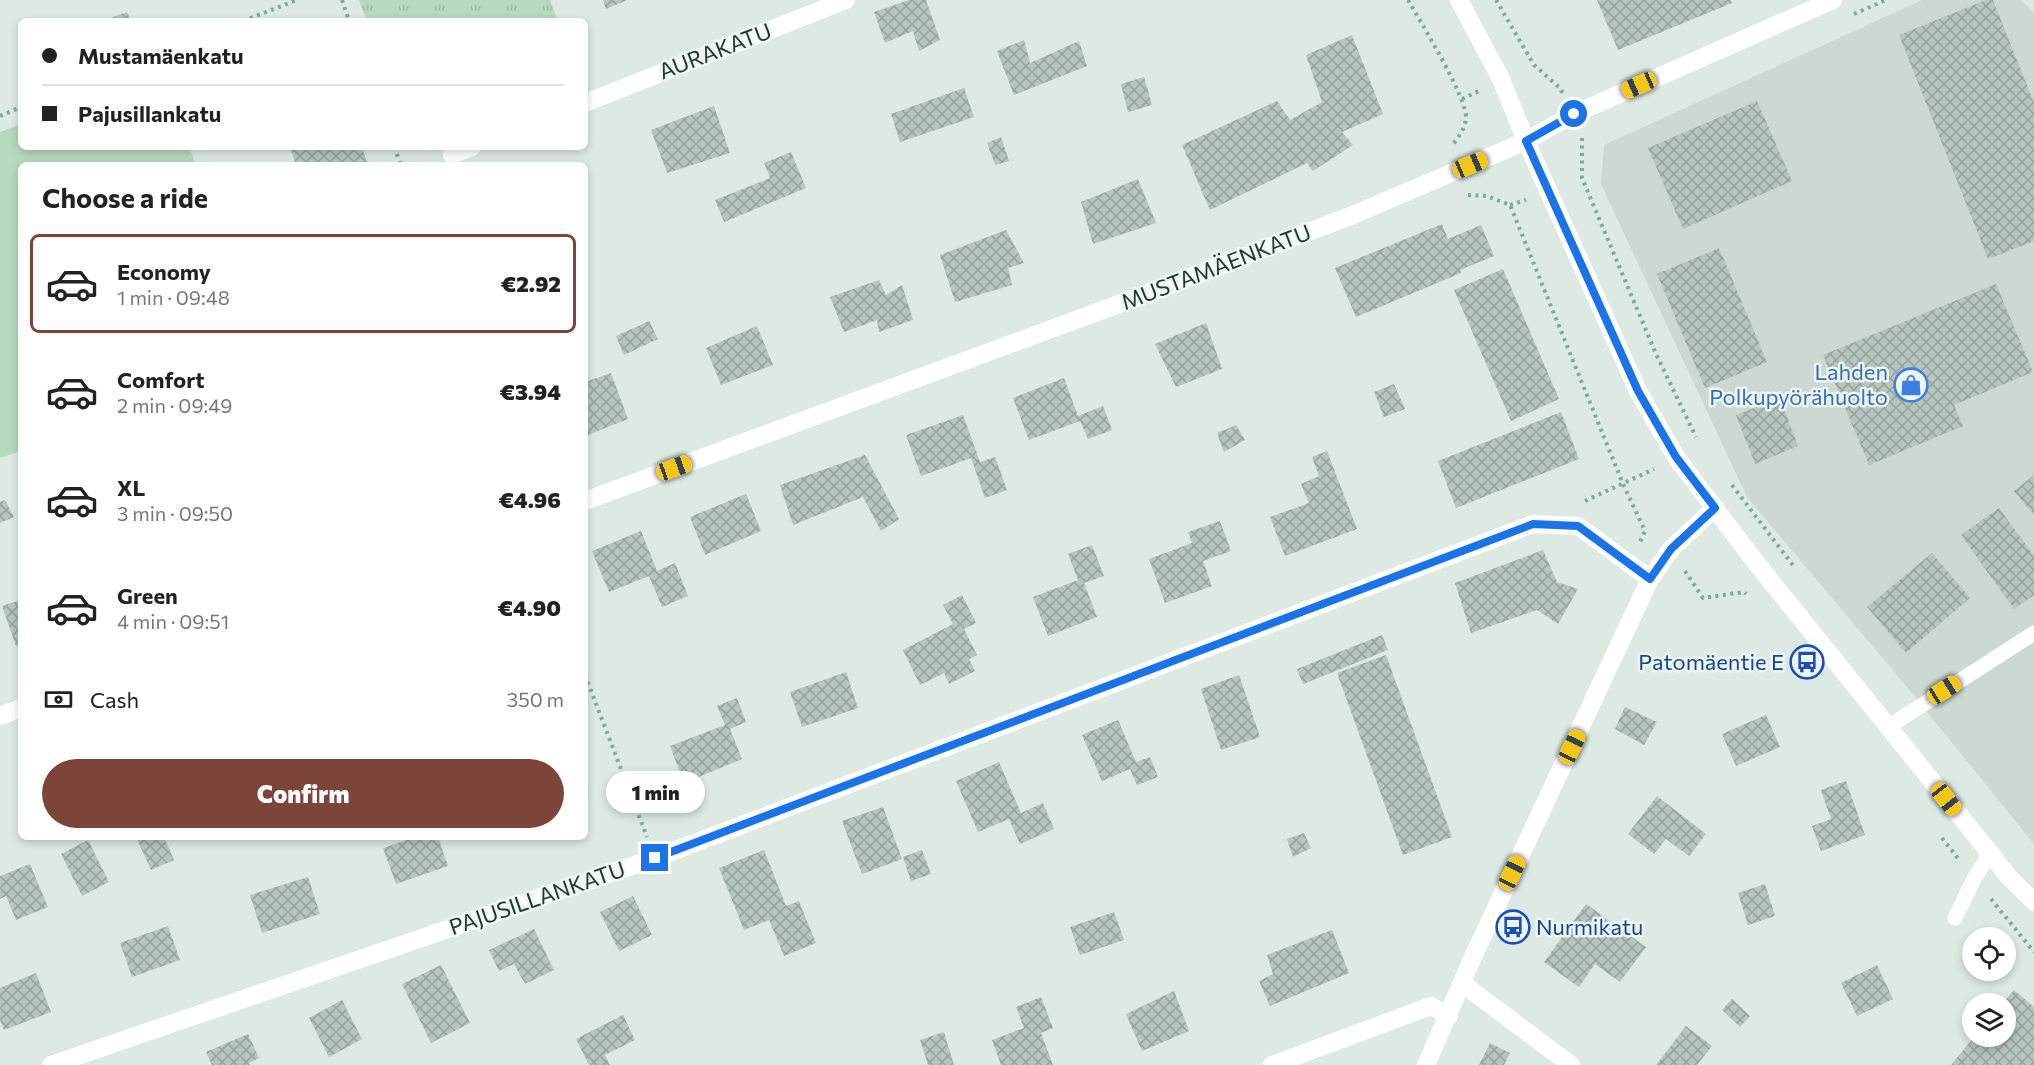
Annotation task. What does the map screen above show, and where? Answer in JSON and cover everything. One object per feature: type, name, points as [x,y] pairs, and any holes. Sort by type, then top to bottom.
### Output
[{"type":"street","name":"AURAKATU","points":[[588,102],[846,0]]},
{"type":"street","points":[[1459,0],[1502,79],[1526,141],[1638,391],[1676,457],[1757,564],[2007,875],[2034,902]]},
{"type":"street","name":"MUSTAMÄENKATU","points":[[588,500],[1138,297],[1353,215],[1526,141],[1574,114],[1833,0]]},
{"type":"street","points":[[452,155],[464,150]]},
{"type":"street","points":[[1426,1065],[1473,957],[1650,579],[1671,549],[1715,508]]},
{"type":"street","name":"PAJUSILLANKATU","points":[[51,1065],[655,858],[1533,524],[1578,526],[1650,579]]},
{"type":"street","points":[[0,716],[18,709]]},
{"type":"street","points":[[1463,984],[1570,1065]]},
{"type":"street","points":[[1272,1065],[1431,1006],[1449,1016]]},
{"type":"lane","points":[[1888,727],[2034,633]]},
{"type":"lane","points":[[1955,918],[1990,853]]},
{"type":"path","points":[[251,18],[297,0]]},
{"type":"path","points":[[342,0],[348,18]]},
{"type":"path","points":[[1496,0],[1534,65],[1560,88],[1582,130],[1582,178],[1656,354],[1699,442],[1676,457],[1623,484]]},
{"type":"path","points":[[0,116],[18,108]]},
{"type":"path","points":[[1645,531],[1671,549],[1703,598],[1744,592],[1752,599]]},
{"type":"path","points":[[588,683],[655,858]]},
{"type":"path","points":[[1937,832],[2034,952]]},
{"type":"shaded area","points":[[1922,0],[2021,0],[2034,13],[2034,844],[1902,681],[1747,497],[1601,184],[1604,145]]},
{"type":"green space","points":[[359,0],[550,0],[557,18],[366,18]]},
{"type":"green space","points":[[18,125],[18,150],[190,150],[195,162],[18,162],[18,452],[0,458],[0,132]]},
{"type":"building","points":[[603,0],[627,0],[606,9]]},
{"type":"building","points":[[909,0],[926,0],[940,40],[919,51],[913,31],[885,43],[874,12]]},
{"type":"building","points":[[1597,0],[1731,0],[1732,3],[1618,50]]},
{"type":"building","points":[[1986,0],[1993,0],[2034,103],[2034,241],[1988,259],[1899,35]]},
{"type":"building","points":[[127,12],[130,18],[111,18]]},
{"type":"building","points":[[1352,35],[1383,114],[1342,132],[1353,145],[1313,171],[1307,163],[1210,210],[1182,145],[1277,101],[1290,120],[1322,102],[1306,55]]},
{"type":"building","points":[[1024,40],[1030,63],[1079,41],[1087,66],[1014,95],[997,51]]},
{"type":"building","points":[[1144,77],[1152,105],[1128,112],[1121,84]]},
{"type":"building","points":[[964,88],[974,117],[900,142],[891,114]]},
{"type":"building","points":[[1757,101],[1792,181],[1683,229],[1648,148]]},
{"type":"building","points":[[714,106],[730,153],[667,173],[651,130]]},
{"type":"building","points":[[1001,137],[1009,161],[995,165],[987,143]]},
{"type":"building","points":[[291,150],[363,150],[367,162],[295,162]]},
{"type":"building","points":[[791,152],[806,188],[724,222],[715,200],[770,178],[764,163]]},
{"type":"building","points":[[1138,179],[1156,223],[1093,244],[1081,202]]},
{"type":"building","points":[[1442,224],[1448,239],[1481,225],[1494,256],[1460,270],[1461,273],[1356,317],[1335,268]]},
{"type":"building","points":[[1006,230],[1024,263],[1008,268],[1012,285],[955,302],[940,255]]},
{"type":"building","points":[[1719,248],[1767,362],[1705,388],[1657,274]]},
{"type":"building","points":[[1503,269],[1559,399],[1511,421],[1454,290]]},
{"type":"building","points":[[879,280],[886,295],[902,285],[913,320],[879,332],[877,320],[844,332],[830,297]]},
{"type":"building","points":[[1996,284],[2033,372],[1954,405],[1963,426],[1869,465],[1823,355]]},
{"type":"building","points":[[649,321],[658,339],[624,355],[616,336]]},
{"type":"building","points":[[1206,323],[1222,369],[1176,387],[1155,344]]},
{"type":"building","points":[[757,326],[773,365],[721,385],[706,348]]},
{"type":"building","points":[[611,373],[628,419],[588,435],[588,381]]},
{"type":"building","points":[[1064,378],[1078,416],[1103,406],[1112,430],[1088,439],[1080,421],[1029,440],[1013,398]]},
{"type":"building","points":[[1394,384],[1405,409],[1384,417],[1374,392]]},
{"type":"building","points":[[1780,398],[1798,446],[1755,464],[1736,415]]},
{"type":"building","points":[[1561,412],[1579,459],[1456,508],[1438,461]]},
{"type":"building","points":[[963,415],[980,462],[995,457],[1007,490],[985,498],[971,458],[921,476],[906,435]]},
{"type":"building","points":[[1236,425],[1245,440],[1224,452],[1217,433]]},
{"type":"building","points":[[1327,451],[1357,529],[1285,556],[1270,517],[1309,503],[1301,484],[1319,476],[1312,457]]},
{"type":"building","points":[[865,455],[899,519],[881,531],[863,497],[793,525],[780,485]]},
{"type":"building","points":[[2034,475],[2034,515],[2014,491]]},
{"type":"building","points":[[746,494],[761,531],[705,555],[690,517]]},
{"type":"building","points":[[5,500],[14,517],[0,523],[0,502]]},
{"type":"building","points":[[1999,508],[2034,556],[2034,595],[2014,609],[1961,535]]},
{"type":"building","points":[[1220,521],[1231,551],[1203,561],[1212,586],[1165,603],[1149,559],[1192,543],[1188,532]]},
{"type":"building","points":[[641,531],[657,571],[675,563],[688,596],[662,607],[649,576],[609,592],[592,551]]},
{"type":"building","points":[[1092,545],[1104,576],[1084,583],[1097,617],[1048,636],[1033,597],[1078,580],[1068,554]]},
{"type":"building","points":[[1543,550],[1557,582],[1578,589],[1558,624],[1537,610],[1471,633],[1455,583]]},
{"type":"building","points":[[1932,553],[1970,598],[1906,653],[1867,607]]},
{"type":"building","points":[[962,595],[976,623],[964,629],[977,655],[969,659],[975,671],[949,684],[944,673],[920,685],[903,650],[953,624],[943,605]]},
{"type":"building","points":[[18,601],[18,645],[16,646],[2,606]]},
{"type":"building","points":[[1382,635],[1388,650],[1303,684],[1297,669]]},
{"type":"building","points":[[1386,655],[1452,837],[1403,855],[1337,673]]},
{"type":"building","points":[[846,672],[858,708],[802,727],[790,692]]},
{"type":"building","points":[[1239,675],[1260,737],[1221,750],[1201,689]]},
{"type":"building","points":[[737,698],[746,722],[730,729],[742,759],[684,783],[670,746],[725,725],[717,706]]},
{"type":"building","points":[[1625,707],[1657,722],[1644,745],[1615,729]]},
{"type":"building","points":[[1766,715],[1780,747],[1736,766],[1722,734]]},
{"type":"building","points":[[1118,720],[1136,762],[1150,757],[1158,777],[1137,785],[1130,769],[1102,781],[1082,735]]},
{"type":"building","points":[[999,762],[1021,813],[1043,803],[1054,829],[1020,844],[1009,819],[978,832],[956,781]]},
{"type":"building","points":[[1846,781],[1865,835],[1821,851],[1812,826],[1831,819],[1821,790]]},
{"type":"building","points":[[1657,796],[1706,834],[1689,856],[1666,839],[1654,854],[1628,834]]},
{"type":"building","points":[[883,807],[902,859],[862,874],[842,821]]},
{"type":"building","points":[[1304,833],[1311,848],[1293,857],[1287,839]]},
{"type":"building","points":[[88,840],[109,882],[82,896],[61,854]]},
{"type":"building","points":[[137,840],[165,840],[174,860],[151,870]]},
{"type":"building","points":[[407,840],[439,840],[448,866],[396,884],[383,848]]},
{"type":"building","points":[[764,850],[786,906],[799,901],[816,943],[784,956],[769,920],[744,930],[719,868]]},
{"type":"building","points":[[922,850],[931,874],[911,881],[903,857]]},
{"type":"building","points":[[30,864],[48,907],[16,920],[6,896],[0,899],[0,876]]},
{"type":"building","points":[[308,877],[320,914],[262,933],[250,895]]},
{"type":"building","points":[[1765,884],[1775,916],[1748,925],[1738,893]]},
{"type":"building","points":[[633,896],[652,935],[619,951],[600,912]]},
{"type":"building","points":[[1586,904],[1646,947],[1620,982],[1595,964],[1579,987],[1544,962]]},
{"type":"building","points":[[1114,912],[1124,940],[1080,955],[1070,927]]},
{"type":"building","points":[[168,926],[180,960],[132,977],[120,943]]},
{"type":"building","points":[[534,929],[554,970],[525,984],[514,964],[499,971],[489,950]]},
{"type":"building","points":[[1332,930],[1349,973],[1270,1006],[1259,981],[1273,974],[1267,955]]},
{"type":"building","points":[[441,965],[470,1023],[431,1043],[402,984]]},
{"type":"building","points":[[1877,965],[1893,999],[1857,1016],[1841,983]]},
{"type":"building","points":[[36,973],[51,1012],[4,1030],[0,1020],[0,988]]},
{"type":"building","points":[[2014,990],[2034,1007],[2034,1065],[1951,1065],[1966,1047],[2016,1047],[2016,993],[2011,993]]},
{"type":"building","points":[[1174,991],[1189,1031],[1142,1051],[1126,1014]]},
{"type":"building","points":[[1041,997],[1053,1028],[1041,1033],[1053,1065],[1001,1065],[992,1040],[1024,1028],[1016,1007]]},
{"type":"building","points":[[1732,999],[1750,1016],[1740,1027],[1722,1010]]},
{"type":"building","points":[[342,1000],[362,1039],[329,1057],[309,1018]]},
{"type":"building","points":[[623,1015],[635,1040],[605,1055],[610,1065],[589,1065],[576,1039]]},
{"type":"building","points":[[1686,1026],[1712,1046],[1697,1065],[1656,1065]]},
{"type":"building","points":[[944,1032],[954,1065],[928,1065],[920,1040]]},
{"type":"building","points":[[248,1034],[259,1058],[249,1063],[250,1065],[212,1065],[206,1052]]},
{"type":"building","points":[[1490,1043],[1510,1053],[1504,1065],[1479,1065]]},
{"type":"place","name":"Lahden Polkupyörähuolto","points":[[1911,385]]},
{"type":"place","name":"Patomäentie E","points":[[1807,662]]},
{"type":"place","name":"Nurmikatu","points":[[1513,927]]},
{"type":"route","points":[[655,858],[1533,524],[1578,526],[1650,579],[1671,549],[1715,508],[1676,457],[1638,391],[1526,141],[1574,114]]}]
